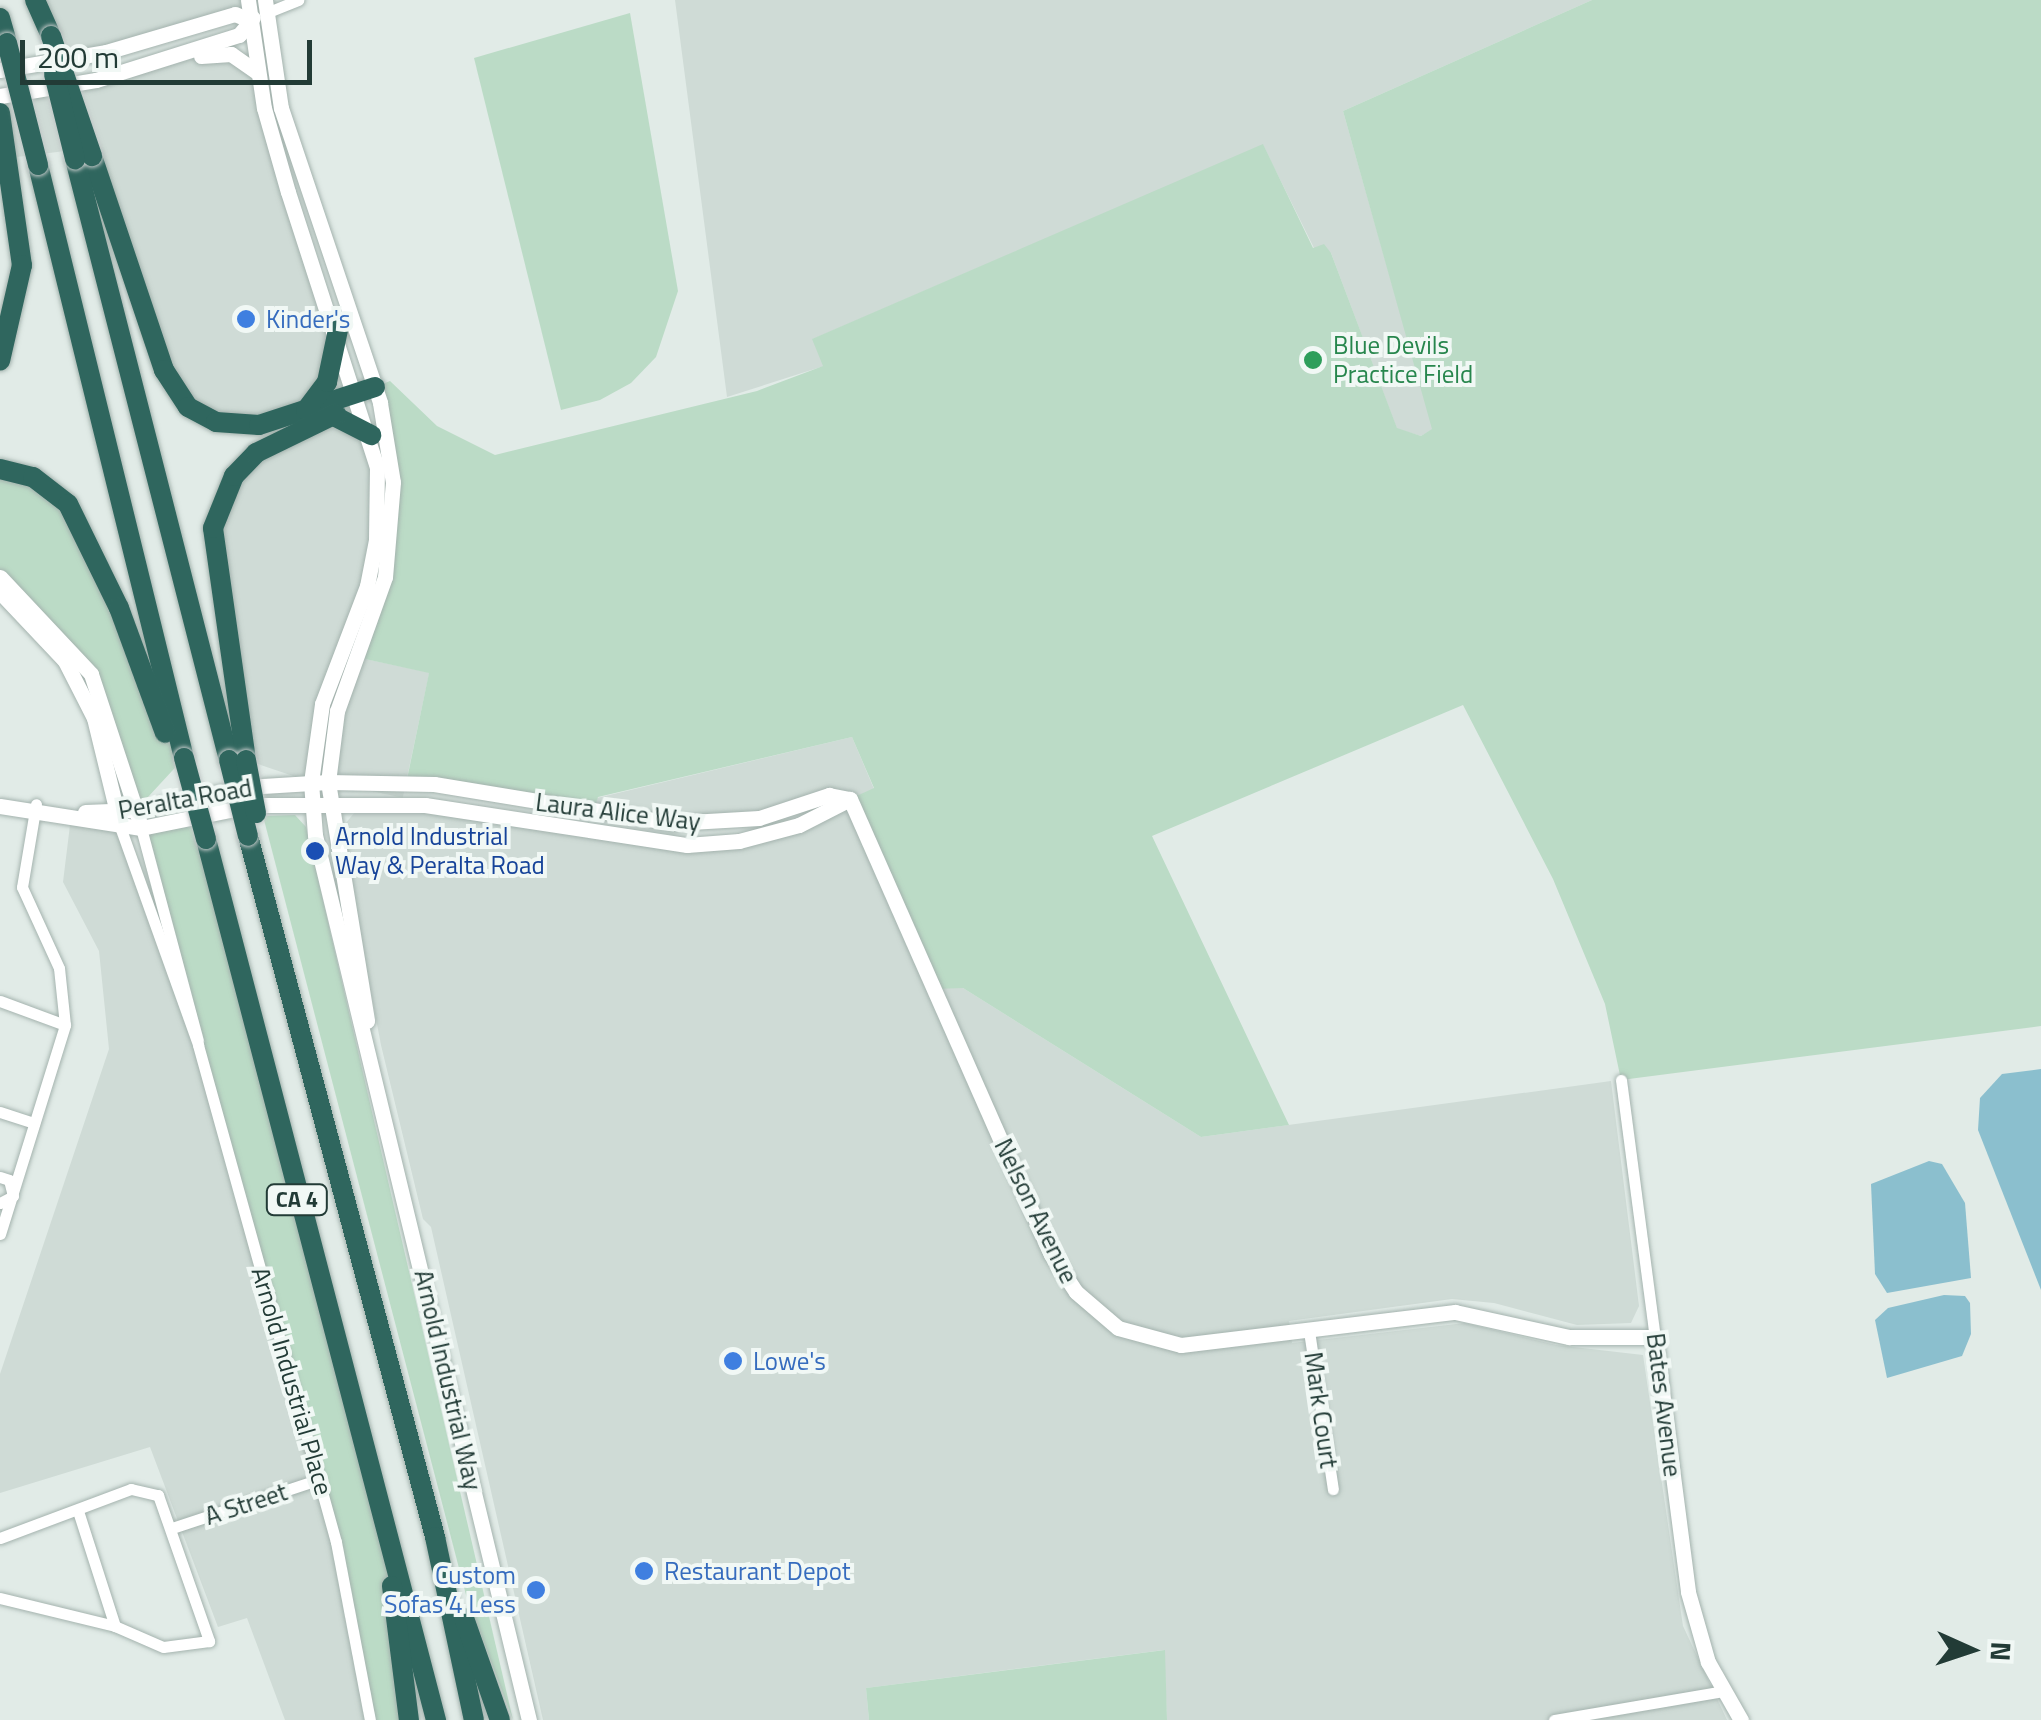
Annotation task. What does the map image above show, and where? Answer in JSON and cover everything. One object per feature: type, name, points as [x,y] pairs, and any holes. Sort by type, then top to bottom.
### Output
[{"type":"highway","points":[[35,0],[84,158],[238,760]]},
{"type":"highway","name":"CA 4","points":[[0,18],[178,757],[205,835],[436,1720]]},
{"type":"highway","points":[[0,113],[22,265],[0,361]]},
{"type":"highway","points":[[84,158],[174,390],[202,416],[234,426],[364,394]]},
{"type":"highway","points":[[305,411],[327,382],[338,330]]},
{"type":"highway","points":[[238,760],[214,528],[234,476],[256,453],[334,416],[364,394]]},
{"type":"highway","points":[[334,416],[371,435]]},
{"type":"highway","points":[[0,469],[33,477],[68,504],[119,608],[178,757]]},
{"type":"highway","name":"CA 4","points":[[238,760],[283,960],[434,1536],[474,1720]]},
{"type":"highway","points":[[434,1536],[500,1720]]},
{"type":"highway","points":[[392,1560],[392,1619],[409,1720]]},
{"type":"street","name":"Arnold Industrial Way","points":[[248,0],[258,72],[288,192],[364,394],[371,435],[376,540],[368,586],[322,704],[320,782],[329,807],[368,1040],[529,1720]]},
{"type":"street","points":[[0,96],[129,70],[239,34],[265,6],[299,0]]},
{"type":"street","name":"Arnold Industrial Way","points":[[265,6],[281,108],[393,482],[392,535],[385,577],[337,711],[312,806],[349,991],[368,1040]]},
{"type":"street","points":[[0,70],[106,52],[235,14],[250,20]]},
{"type":"street","points":[[129,70],[143,73],[216,52],[246,60],[258,72]]},
{"type":"street","name":"Arnold Industrial Place","points":[[0,577],[91,674],[142,828],[198,1022],[198,1045]]},
{"type":"street","name":"Arnold Industrial Place","points":[[0,592],[65,660],[94,718],[118,819],[198,1045],[320,1480],[370,1720]]},
{"type":"street","name":"Laura Alice Way","points":[[320,782],[434,784],[700,824],[759,818],[828,795],[850,800]]},
{"type":"street","name":"Peralta Road","points":[[118,819],[136,810],[246,787],[320,782]]},
{"type":"street","name":"Peralta Road","points":[[0,798],[35,808]]},
{"type":"street","name":"Laura Alice Way","points":[[312,806],[445,808],[687,845],[738,841],[800,825],[850,800]]},
{"type":"street","name":"Nelson Avenue","points":[[850,800],[1041,1232],[1076,1292],[1118,1328],[1181,1346],[1455,1312],[1505,1318],[1568,1338],[1655,1337]]},
{"type":"street","name":"Peralta Road","points":[[0,806],[118,819],[142,828],[254,804],[312,806]]},
{"type":"street","points":[[0,1234],[65,1025],[59,968],[22,886],[35,808]]},
{"type":"street","points":[[0,1001],[65,1025]]},
{"type":"street","name":"Bates Avenue","points":[[1621,1080],[1688,1592],[1724,1691],[1741,1720]]},
{"type":"street","points":[[0,1112],[34,1123]]},
{"type":"street","points":[[0,1177],[9,1180],[13,1196]]},
{"type":"street","points":[[0,1203],[13,1196]]},
{"type":"street","name":"Mark Court","points":[[1309,1331],[1333,1488]]},
{"type":"street","name":"A Street","points":[[172,1528],[320,1480]]},
{"type":"street","name":"A Street","points":[[0,1538],[139,1488],[158,1495],[209,1641],[164,1647],[115,1626],[0,1598]]},
{"type":"street","points":[[78,1511],[115,1626]]},
{"type":"street","points":[[1554,1720],[1724,1691]]},
{"type":"shaded area","points":[[34,0],[248,0],[249,20],[235,14],[51,62]]},
{"type":"shaded area","points":[[675,0],[1592,0],[1343,111],[1433,429],[1421,436],[1397,429],[1331,253],[1314,248],[1263,145],[813,339],[824,366],[727,397]]},
{"type":"shaded area","points":[[216,52],[246,61],[338,330],[316,398],[259,425],[188,407],[90,148],[0,159],[0,96],[143,73]]},
{"type":"shaded area","points":[[334,416],[371,435],[376,540],[336,665],[311,782],[246,760],[213,528],[256,453]]},
{"type":"shaded area","points":[[356,657],[429,673],[403,798],[329,782]]},
{"type":"shaded area","points":[[852,737],[874,789],[851,799],[963,988],[1201,1137],[1611,1081],[1639,1306],[1631,1323],[1577,1325],[1494,1303],[1452,1299],[1289,1321],[1292,1343],[1465,1323],[1556,1345],[1643,1355],[1683,1626],[1727,1720],[1167,1720],[1164,1650],[866,1688],[869,1720],[543,1720],[431,1227],[423,1219],[381,1045],[340,830],[355,812],[444,812],[495,825],[516,817],[649,841],[739,841],[849,800],[727,823],[593,812],[597,798]]},
{"type":"shaded area","points":[[71,817],[119,825],[198,1045],[336,1542],[370,1720],[285,1720],[247,1618],[218,1627],[150,1447],[0,1493],[0,1374],[109,1049],[99,951],[63,882]]},
{"type":"green space","points":[[1592,0],[2041,0],[2041,1026],[1621,1080],[1605,1004],[1553,879],[1463,705],[1152,836],[1289,1125],[1201,1137],[963,988],[934,989],[850,799],[874,788],[852,737],[598,797],[593,812],[406,784],[429,673],[356,657],[392,535],[375,387],[390,381],[437,426],[495,455],[757,391],[823,366],[812,339],[1263,144],[1313,248],[1324,244],[1331,253],[1397,428],[1421,436],[1432,429],[1343,111]]},
{"type":"green space","points":[[630,13],[678,291],[656,357],[631,383],[600,400],[561,410],[474,58]]},
{"type":"green space","points":[[0,469],[48,485],[184,758],[136,810],[91,674],[0,577]]},
{"type":"green space","points":[[295,815],[306,827],[513,1720],[466,1595],[263,816]]},
{"type":"green space","points":[[196,817],[393,1559],[409,1720],[370,1720],[357,1640],[141,828]]},
{"type":"green space","points":[[1165,1650],[1167,1720],[869,1720],[866,1688]]},
{"type":"water","points":[[2041,1069],[2041,1290],[1978,1130],[1980,1098],[2002,1074]]},
{"type":"water","points":[[1929,1161],[1942,1164],[1965,1203],[1971,1278],[1887,1293],[1875,1274],[1871,1184]]},
{"type":"water","points":[[1944,1295],[1965,1296],[1970,1303],[1971,1334],[1962,1356],[1887,1378],[1875,1320],[1888,1308]]},
{"type":"place","name":"Kinder's","points":[[246,319]]},
{"type":"place","name":"Blue Devils Practice Field","points":[[1313,360]]},
{"type":"place","name":"Arnold Industrial Way & Peralta Road","points":[[315,851]]},
{"type":"place","name":"Lowe's","points":[[733,1361]]},
{"type":"place","name":"Restaurant Depot","points":[[644,1571]]},
{"type":"place","name":"Custom Sofas 4 Less","points":[[536,1590]]}]
